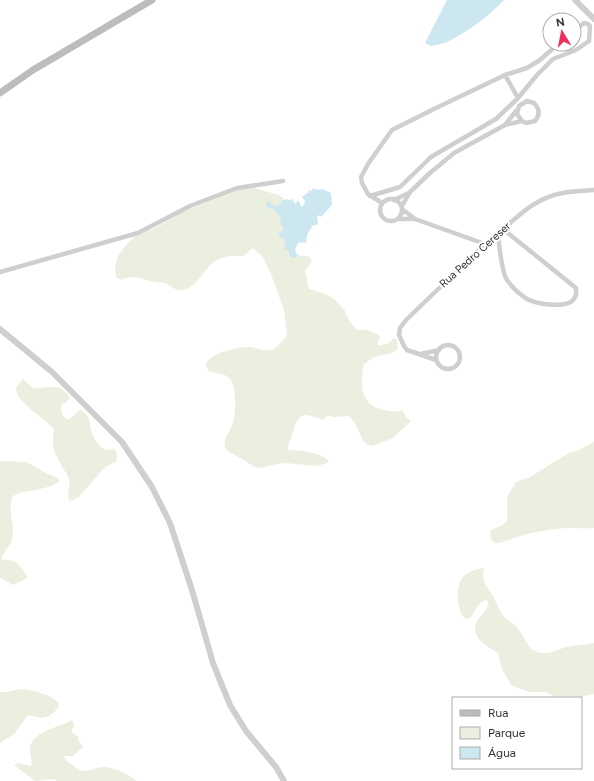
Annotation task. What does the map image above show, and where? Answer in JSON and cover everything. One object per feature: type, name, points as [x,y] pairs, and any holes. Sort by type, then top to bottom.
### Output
[{"type":"main road","points":[[0,93],[33,70],[152,0]]},
{"type":"street","points":[[575,0],[594,19]]},
{"type":"street","points":[[582,25],[584,23],[590,26],[589,41],[582,46]]},
{"type":"street","points":[[382,203],[370,196],[362,183],[361,178],[392,130],[505,75],[526,68],[540,60],[549,52]]},
{"type":"street","points":[[370,196],[400,187],[431,157],[496,119],[518,98],[553,59],[571,52]]},
{"type":"street","points":[[505,75],[518,98]]},
{"type":"street","points":[[394,200],[410,192],[454,153],[505,125],[522,122],[531,123],[535,121],[538,118],[539,110],[534,103],[527,101],[522,103],[505,125]]},
{"type":"street","points":[[517,110],[517,114],[522,122]]},
{"type":"street","points":[[0,272],[138,233],[190,206],[237,188],[283,181]]},
{"type":"street","name":"Rua Pedro Cereser","points":[[436,360],[407,350],[404,346],[399,335],[400,328],[406,320],[484,244],[498,235],[526,209],[540,200],[562,193],[594,190]]},
{"type":"street","points":[[398,219],[402,213],[402,208],[410,192]]},
{"type":"street","points":[[415,219],[402,208],[398,201],[388,199],[382,203],[379,210],[382,217],[388,221],[392,222],[398,219],[415,219],[484,244]]},
{"type":"street","points":[[498,235],[505,278],[519,293],[534,302],[544,304],[566,304],[576,297],[576,288],[503,229]]},
{"type":"street","points":[[0,329],[52,372],[122,442],[152,487],[170,522],[213,662],[230,705],[246,731],[276,767],[284,781]]},
{"type":"street","points":[[419,354],[439,350],[447,346],[453,347],[459,354],[459,360],[453,367],[447,369],[441,367],[436,360],[436,354],[439,350]]},
{"type":"green space","points":[[247,186],[279,195],[283,198],[293,252],[301,256],[308,256],[312,260],[305,271],[309,289],[323,293],[334,299],[345,311],[350,322],[357,330],[368,330],[379,335],[378,346],[387,344],[394,338],[397,340],[398,345],[395,352],[375,357],[364,364],[362,376],[362,386],[367,401],[373,406],[381,409],[403,411],[406,417],[411,421],[393,438],[373,446],[368,445],[364,442],[354,422],[349,416],[334,417],[327,415],[323,420],[307,415],[300,417],[295,425],[288,450],[315,453],[329,461],[328,463],[316,466],[285,463],[260,468],[255,467],[228,451],[225,447],[225,439],[231,428],[235,413],[234,387],[231,380],[227,376],[210,371],[206,366],[207,362],[217,354],[232,349],[245,347],[265,351],[273,349],[287,336],[284,310],[263,257],[253,248],[243,256],[222,258],[209,266],[193,285],[182,290],[175,289],[164,283],[134,277],[121,280],[116,277],[115,266],[118,256],[134,237],[159,226],[180,213]]},
{"type":"green space","points":[[23,379],[33,388],[53,387],[67,393],[70,399],[61,405],[63,416],[69,419],[79,410],[86,414],[93,436],[97,442],[102,448],[106,450],[114,449],[116,453],[116,462],[105,467],[79,497],[71,501],[68,497],[69,478],[57,458],[53,445],[54,429],[21,400],[16,390]]},
{"type":"green space","points":[[594,442],[594,528],[555,529],[537,532],[502,542],[496,543],[493,541],[491,530],[503,525],[507,520],[507,497],[516,482],[530,477],[567,454],[579,450]]},
{"type":"green space","points":[[0,461],[26,462],[58,478],[59,481],[48,487],[16,494],[11,500],[13,538],[1,559],[12,560],[18,564],[28,578],[13,585],[0,578]]},
{"type":"green space","points":[[484,568],[483,575],[485,584],[498,607],[504,617],[517,627],[531,649],[540,653],[549,653],[566,647],[594,643],[594,694],[580,697],[556,697],[546,692],[529,692],[511,685],[502,669],[498,653],[481,641],[476,633],[476,623],[487,608],[488,602],[486,600],[479,604],[471,617],[468,619],[464,618],[459,607],[458,593],[460,582],[466,574],[477,569]]},
{"type":"green space","points":[[21,689],[50,696],[58,702],[59,707],[48,716],[42,718],[28,715],[14,734],[0,743],[0,692]]},
{"type":"green space","points":[[72,720],[74,726],[71,732],[79,737],[78,741],[83,747],[73,756],[64,756],[67,761],[77,769],[85,771],[100,767],[118,770],[137,781],[56,781],[51,779],[35,781],[14,765],[18,763],[31,766],[30,747],[34,740],[43,733]]},
{"type":"water","points":[[447,0],[504,0],[464,33],[447,42],[431,46],[425,43]]},
{"type":"water","points":[[314,188],[317,190],[322,189],[331,193],[332,205],[321,217],[319,215],[317,217],[318,223],[317,225],[313,225],[307,235],[306,243],[298,243],[295,250],[298,257],[291,258],[288,250],[284,249],[286,245],[284,239],[278,235],[283,231],[283,227],[280,224],[281,220],[274,209],[267,207],[266,203],[270,201],[272,205],[276,207],[286,199],[292,199],[296,205],[297,201],[299,201],[301,207],[304,205],[305,201],[302,197],[309,192],[308,189],[311,191]]}]
